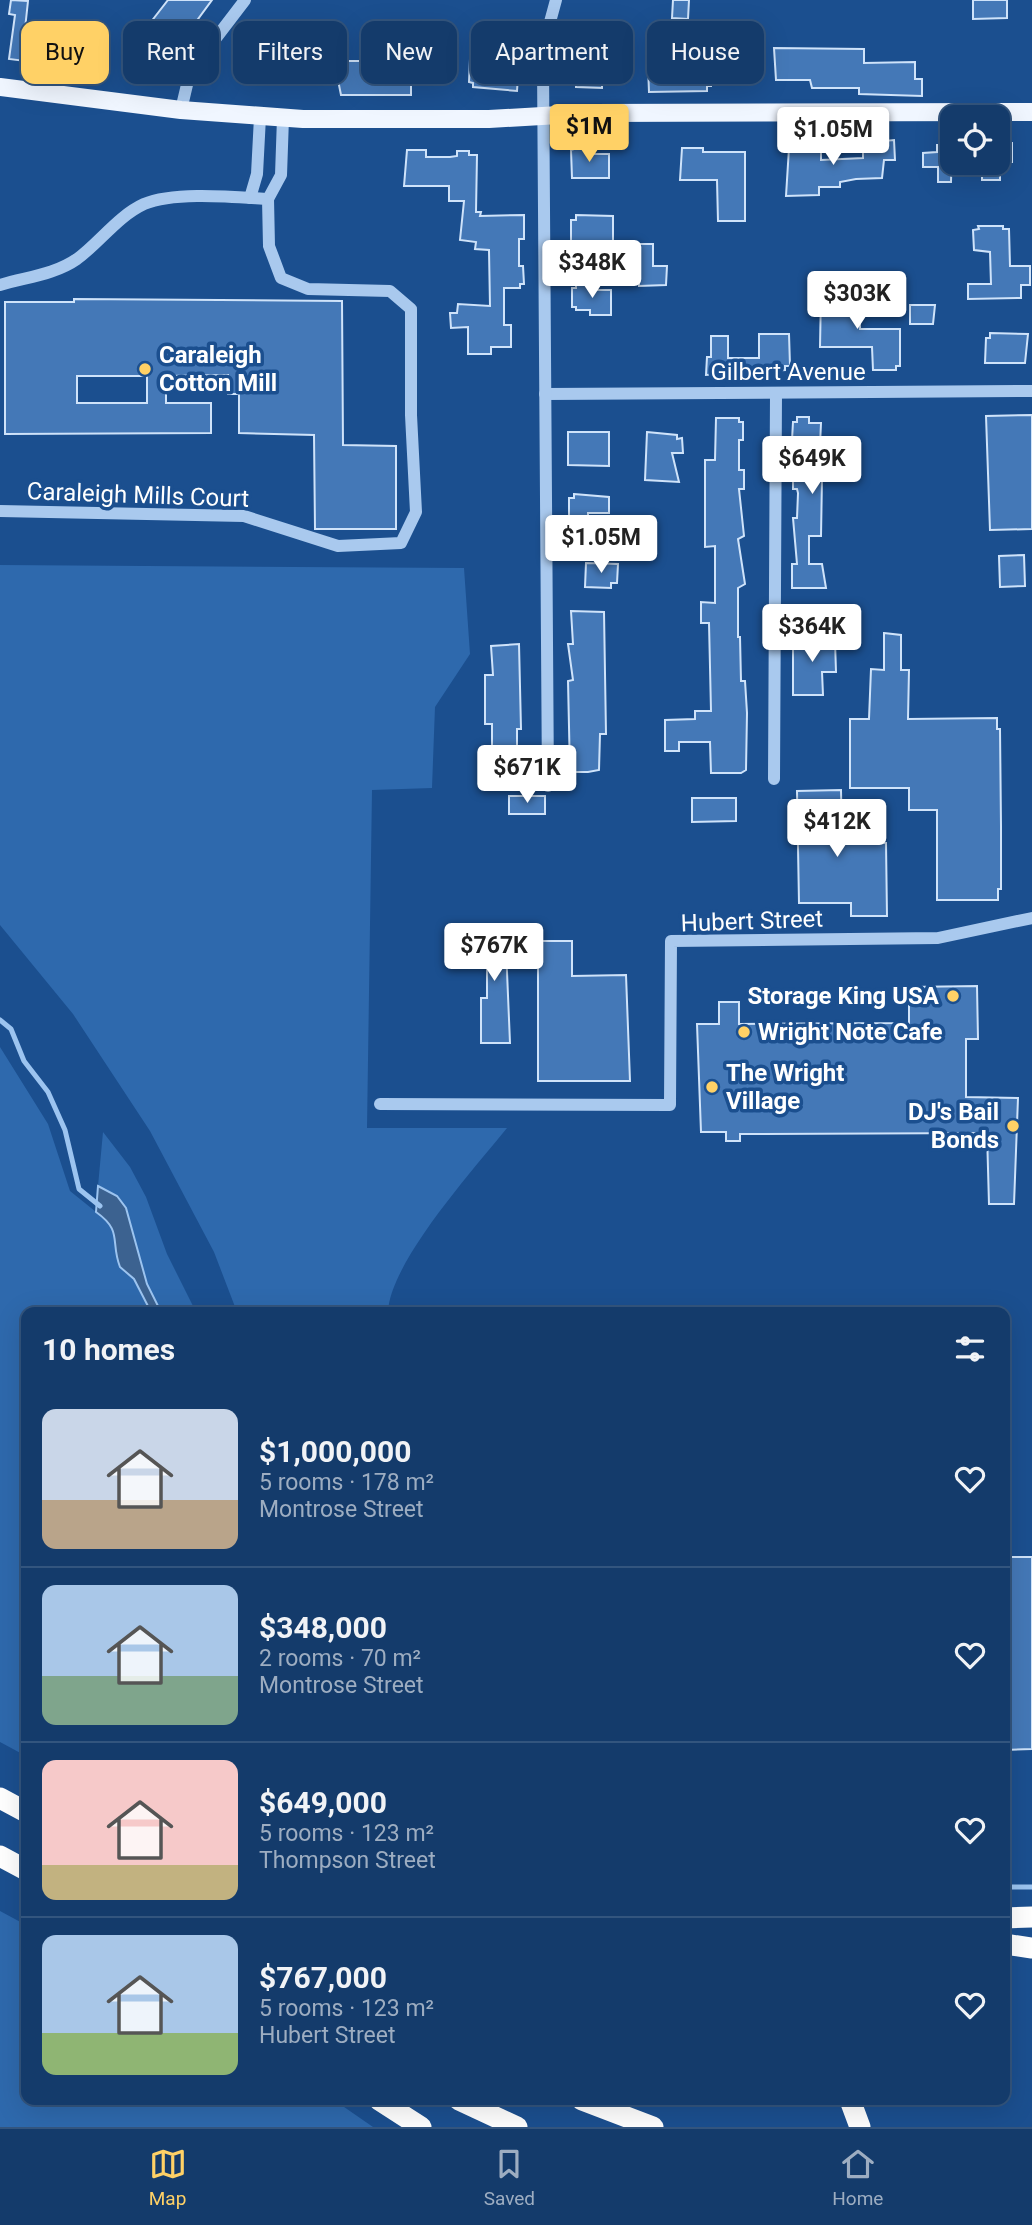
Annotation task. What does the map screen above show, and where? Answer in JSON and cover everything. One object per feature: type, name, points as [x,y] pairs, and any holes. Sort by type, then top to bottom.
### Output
[{"type":"highway","points":[[0,1856],[21,1867]]},
{"type":"highway","points":[[1010,1918],[1032,1917]]},
{"type":"highway","points":[[1010,1945],[1032,1948]]},
{"type":"highway","points":[[387,2105],[421,2127]]},
{"type":"highway","points":[[470,2105],[517,2127]]},
{"type":"highway","points":[[595,2105],[653,2127]]},
{"type":"highway","points":[[852,2105],[860,2127]]},
{"type":"main road","points":[[0,87],[181,110],[283,118],[489,119],[593,113],[1032,112]]},
{"type":"street","points":[[181,110],[190,72],[245,0]]},
{"type":"street","points":[[548,786],[543,116],[544,48],[556,0]]},
{"type":"street","points":[[250,198],[257,174],[260,117]]},
{"type":"street","name":"Caraleigh Mills Court","points":[[0,511],[244,516],[338,546],[401,543],[416,512],[411,415],[411,309],[390,291],[308,289],[281,278],[269,246],[268,199],[281,175],[283,118]]},
{"type":"street","points":[[0,285],[64,267],[130,212],[145,204],[176,198],[268,199]]},
{"type":"street","name":"Gilbert Avenue","points":[[545,394],[1032,391]]},
{"type":"street","points":[[774,779],[776,393]]},
{"type":"street","name":"Hubert Street","points":[[380,1104],[670,1105],[671,941],[938,938],[1032,918]]},
{"type":"shaded area","points":[[0,565],[464,568],[470,654],[435,707],[432,788],[372,790],[367,1128],[507,1128],[455,1191],[418,1243],[392,1291],[389,1307],[235,1307],[214,1252],[150,1131],[73,1014],[0,925]]},
{"type":"shaded area","points":[[0,1047],[48,1124],[70,1191],[111,1224],[124,1272],[134,1279],[148,1307],[21,1307],[21,1753],[0,1742]]},
{"type":"shaded area","points":[[103,1132],[130,1167],[146,1197],[167,1254],[194,1307],[158,1307],[147,1284],[126,1208],[117,1196],[98,1186]]},
{"type":"shaded area","points":[[98,1186],[117,1196],[126,1208],[147,1284],[158,1307],[148,1307],[134,1279],[120,1267],[113,1231],[96,1212]]},
{"type":"shaded area","points":[[0,1911],[21,1922],[21,2105],[341,2105],[373,2127],[0,2127]]},
{"type":"building","points":[[11,0],[28,1],[26,21],[21,21],[21,60],[9,59],[15,15],[9,14]]},
{"type":"building","points":[[168,0],[212,0],[197,21],[152,21]]},
{"type":"building","points":[[673,0],[689,0],[688,19],[672,18]]},
{"type":"building","points":[[973,0],[1007,0],[1007,18],[973,19]]},
{"type":"building","points":[[774,48],[864,49],[864,63],[915,62],[915,79],[922,79],[922,96],[859,94],[859,88],[812,88],[810,80],[776,80]]},
{"type":"building","points":[[471,59],[471,82],[469,82]]},
{"type":"building","points":[[347,61],[361,61],[361,84],[411,84],[411,95],[341,95],[339,84],[347,84]]},
{"type":"building","points":[[473,84],[517,84],[517,91],[473,87]]},
{"type":"building","points":[[576,84],[602,84],[602,88],[576,87]]},
{"type":"building","points":[[649,84],[711,84],[707,86],[707,91],[649,92]]},
{"type":"building","points":[[894,140],[895,160],[884,160],[882,178],[840,182],[840,187],[819,187],[819,195],[786,196],[789,148],[794,147],[794,143],[815,143],[815,147],[821,147],[821,160],[863,158],[863,143]]},
{"type":"building","points":[[1012,143],[1012,162],[1010,162]]},
{"type":"building","points":[[937,145],[940,145],[940,175],[951,175],[951,182],[938,182],[938,167],[923,167],[923,153],[937,152]]},
{"type":"building","points":[[591,148],[591,154],[609,154],[609,178],[572,178],[571,150]]},
{"type":"building","points":[[682,148],[703,148],[703,152],[745,152],[745,221],[718,221],[717,180],[680,180]]},
{"type":"building","points":[[407,150],[426,150],[426,157],[457,156],[457,151],[469,151],[469,155],[477,155],[476,212],[481,212],[480,216],[524,215],[524,239],[519,239],[519,266],[523,266],[524,284],[520,284],[520,288],[504,288],[504,325],[511,325],[511,347],[491,347],[491,354],[468,354],[468,327],[451,328],[450,313],[457,313],[458,304],[490,306],[489,250],[475,249],[476,242],[460,240],[464,201],[449,201],[449,186],[404,186]]},
{"type":"building","points":[[982,175],[1000,175],[1000,180],[982,180]]},
{"type":"building","points":[[576,215],[613,216],[613,246],[576,246],[576,242],[571,241],[571,220],[576,220]]},
{"type":"building","points":[[978,226],[1003,226],[1003,229],[1009,229],[1010,266],[1030,266],[1030,285],[1021,285],[1021,298],[968,299],[968,284],[991,284],[990,252],[974,250],[973,230],[979,229]]},
{"type":"building","points":[[639,244],[653,244],[653,266],[667,266],[666,285],[639,286]]},
{"type":"building","points":[[576,285],[597,285],[597,290],[611,290],[611,315],[590,315],[590,310],[576,310],[576,307],[572,307],[572,288],[576,288]]},
{"type":"building","points":[[821,294],[860,294],[860,329],[900,329],[900,366],[896,366],[896,370],[873,370],[872,347],[820,347]]},
{"type":"building","name":"Caraleigh Cotton Mill","points":[[74,299],[342,301],[343,445],[396,446],[396,529],[315,529],[314,435],[239,433],[239,394],[228,394],[228,375],[166,376],[166,403],[211,403],[211,433],[5,434],[5,302],[74,302]],"holes":[[[77,376],[147,376],[147,403],[77,403]]]},
{"type":"building","points":[[910,305],[935,305],[933,324],[910,324]]},
{"type":"building","points":[[990,333],[1028,334],[1025,363],[985,363],[986,338],[990,338]]},
{"type":"building","points":[[759,334],[789,334],[790,366],[785,366],[785,370],[706,375],[707,357],[711,357],[711,336],[728,336],[728,358],[759,358]]},
{"type":"building","points":[[1032,415],[1032,529],[990,530],[986,416]]},
{"type":"building","points":[[797,417],[809,417],[809,423],[821,423],[820,445],[847,446],[849,477],[822,478],[821,536],[809,536],[809,564],[822,564],[826,588],[792,588],[792,564],[797,564],[793,518],[797,518],[798,493],[797,489],[793,489],[793,471],[797,471],[798,444],[792,440],[793,422],[797,422]]},
{"type":"building","points":[[716,418],[739,418],[739,422],[743,422],[743,440],[739,440],[739,470],[744,470],[744,489],[739,489],[744,536],[738,539],[745,584],[738,588],[738,637],[741,681],[745,681],[747,713],[746,770],[741,773],[711,773],[710,742],[679,742],[679,751],[665,751],[665,720],[695,719],[695,711],[711,711],[709,623],[701,623],[701,602],[715,603],[715,546],[705,547],[705,460],[715,460]]},
{"type":"building","points":[[568,432],[609,432],[609,466],[568,465]]},
{"type":"building","points":[[647,432],[677,435],[677,439],[682,438],[683,453],[672,453],[679,482],[645,480]]},
{"type":"building","points":[[574,494],[609,497],[609,513],[588,513],[588,520],[573,520],[569,517],[569,498],[574,498]]},
{"type":"building","points":[[1024,555],[1025,586],[1000,587],[999,556]]},
{"type":"building","points":[[586,563],[618,564],[617,583],[611,583],[611,588],[585,587]]},
{"type":"building","points":[[571,611],[604,612],[606,734],[600,734],[599,770],[588,772],[570,772],[568,681],[573,680],[568,644],[573,644]]},
{"type":"building","points":[[884,633],[901,635],[901,670],[909,670],[908,719],[997,718],[997,729],[1000,729],[1001,826],[1001,889],[998,889],[998,900],[937,900],[937,810],[909,810],[909,788],[850,788],[850,719],[869,719],[871,669],[884,670]]},
{"type":"building","points":[[793,637],[827,637],[827,641],[835,641],[836,672],[822,672],[823,695],[793,695]]},
{"type":"building","points":[[519,644],[521,729],[517,729],[517,754],[521,754],[521,769],[516,769],[516,772],[485,772],[485,750],[492,750],[492,724],[485,724],[485,675],[493,675],[491,646]]},
{"type":"building","points":[[841,790],[842,843],[886,843],[887,916],[851,916],[851,903],[799,903],[797,791]]},
{"type":"building","points":[[509,796],[545,796],[545,814],[509,814]]},
{"type":"building","points":[[692,798],[736,798],[736,821],[692,822]]},
{"type":"building","points":[[479,924],[505,924],[510,1043],[481,1043],[481,998],[487,998],[487,956],[472,956],[472,930],[479,930]]},
{"type":"building","points":[[538,941],[572,941],[572,976],[626,975],[630,1081],[538,1081]]},
{"type":"building","points":[[977,986],[978,1039],[966,1039],[966,1097],[1018,1098],[1014,1204],[989,1204],[987,1133],[740,1134],[740,1141],[726,1141],[726,1132],[701,1132],[697,1024],[719,1024],[719,1002],[739,1002],[739,1024],[909,1023],[909,987]]},
{"type":"building","points":[[1010,1557],[1032,1557],[1032,1749],[1010,1750]]},
{"type":"waterway","points":[[0,1020],[11,1029],[24,1061],[48,1092],[65,1130],[79,1189],[100,1206]]},
{"type":"waterway","points":[[1010,1887],[1032,1887]]},
{"type":"place","name":"Caraleigh Cotton Mill","points":[[145,369]]},
{"type":"place","name":"Storage King USA","points":[[953,996]]},
{"type":"place","name":"Wright Note Cafe","points":[[744,1032]]},
{"type":"place","name":"The Wright Village","points":[[712,1087]]},
{"type":"place","name":"DJ's Bail Bonds","points":[[1013,1126]]}]
